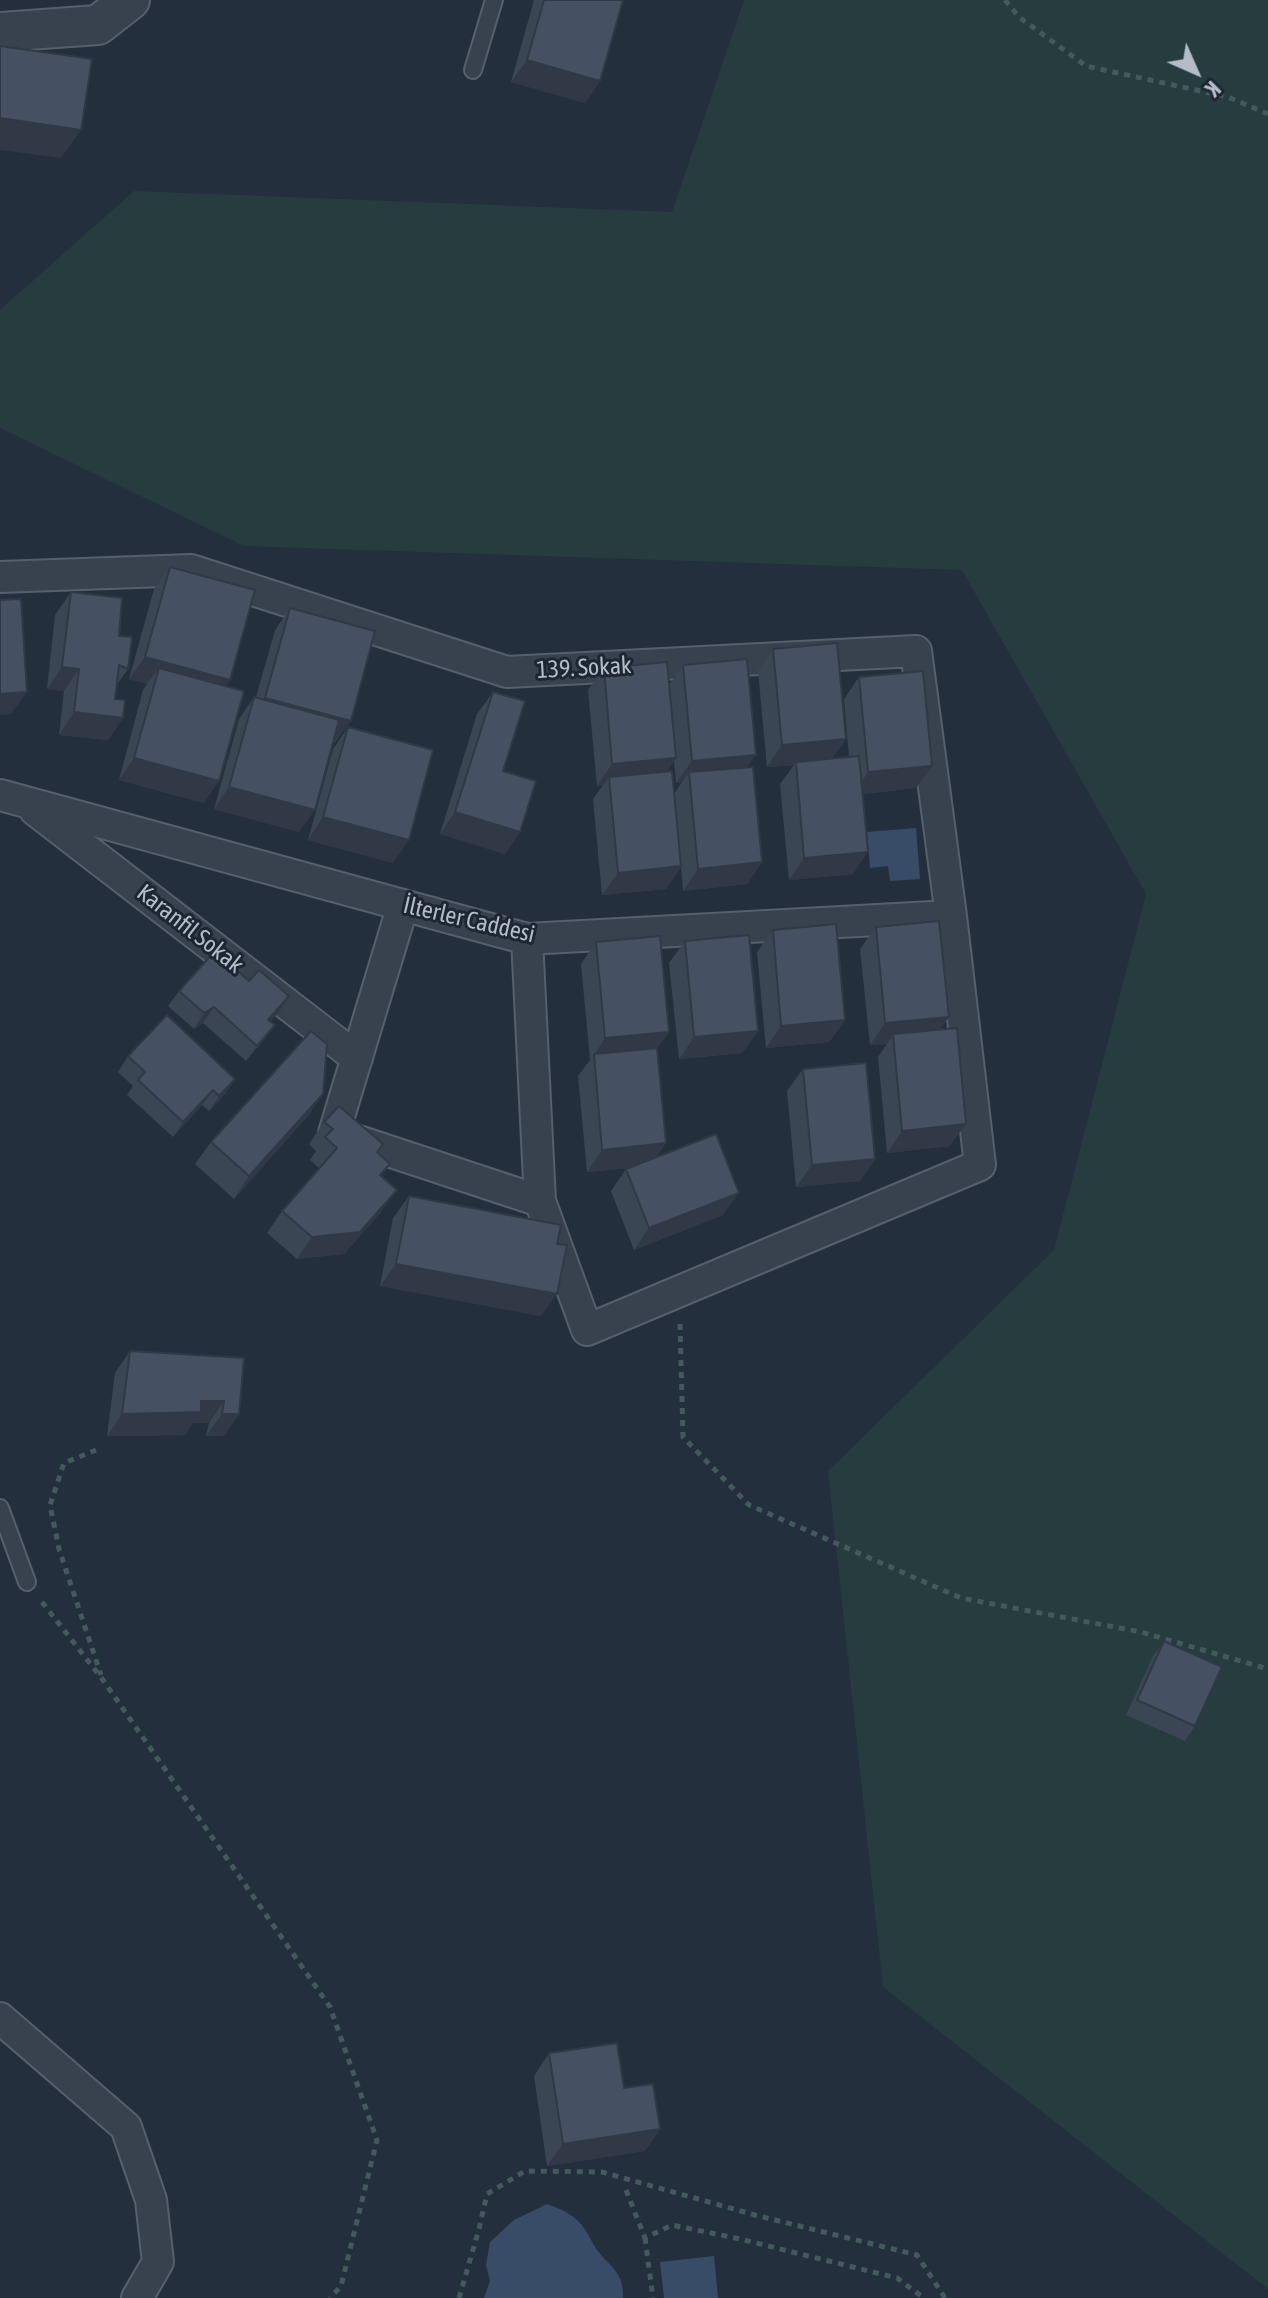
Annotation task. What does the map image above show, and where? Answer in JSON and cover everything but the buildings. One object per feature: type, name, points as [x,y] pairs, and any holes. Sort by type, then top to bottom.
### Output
[{"type":"street","points":[[0,32],[98,25],[133,1]]},
{"type":"street","name":"139. Sokak","points":[[0,577],[191,570],[507,672],[916,651],[951,916]]},
{"type":"street","name":"İlterler Caddesi","points":[[12,798],[527,939],[951,916]]},
{"type":"street","name":"Karanfil Sokak","points":[[12,798],[357,1058]]},
{"type":"street","points":[[403,905],[334,1133],[540,1201]]},
{"type":"street","points":[[527,939],[540,1201],[587,1330],[980,1165],[951,916]]},
{"type":"street","points":[[0,2018],[126,2127],[151,2200],[158,2262],[137,2298]]},
{"type":"lane","points":[[473,70],[494,0]]},
{"type":"lane","points":[[0,1508],[27,1582]]},
{"type":"path","points":[[1005,0],[1019,17],[1086,66],[1228,97],[1268,114]]},
{"type":"path","points":[[679,1291],[683,1437],[749,1505],[961,1598],[1141,1632],[1268,1669]]},
{"type":"path","points":[[96,1450],[64,1463],[50,1505],[59,1549],[103,1680]]},
{"type":"path","points":[[27,1582],[103,1680],[330,2007],[377,2140],[341,2286],[330,2298]]},
{"type":"path","points":[[459,2298],[487,2194],[525,2171],[602,2172],[755,2215],[917,2255],[945,2298]]},
{"type":"path","points":[[626,2190],[645,2238],[653,2298]]},
{"type":"path","points":[[645,2238],[672,2225],[740,2239],[897,2278],[924,2298]]},
{"type":"green space","points":[[744,0],[1268,0],[1268,2289],[883,1987],[828,1471],[1054,1250],[1146,894],[962,570],[244,546],[0,428],[0,310],[134,191],[672,212]]},
{"type":"water","points":[[916,828],[920,879],[890,881],[888,866],[870,868],[867,832]]},
{"type":"water","points":[[547,2204],[580,2223],[619,2276],[623,2298],[484,2298],[490,2281],[486,2265],[490,2242],[514,2220]]},
{"type":"water","points":[[714,2256],[718,2298],[664,2298],[660,2262]]}]
